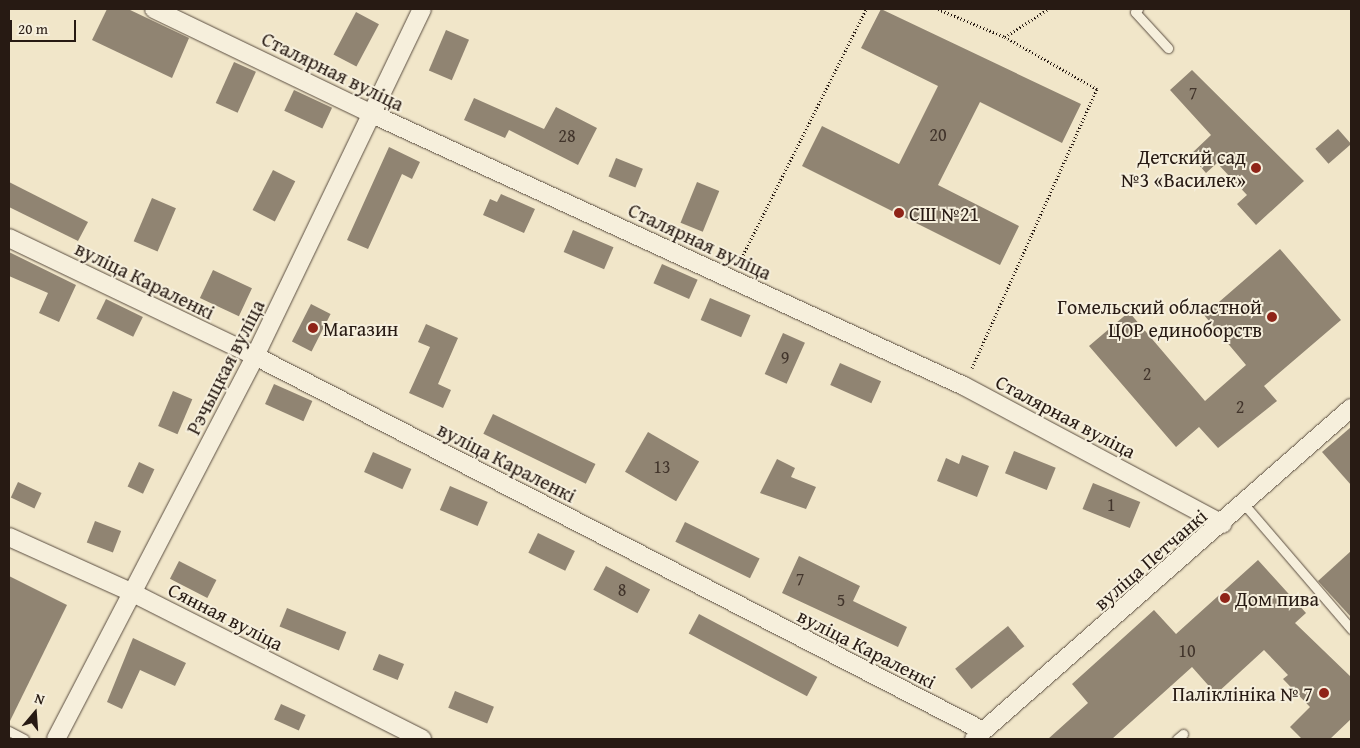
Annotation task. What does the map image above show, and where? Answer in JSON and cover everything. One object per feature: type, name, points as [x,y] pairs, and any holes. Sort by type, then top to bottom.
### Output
[{"type":"street","name":"Сталярная вуліца","points":[[154,9],[372,114],[964,386],[1222,524]]},
{"type":"street","name":"Рэчыцкая вуліца","points":[[56,739],[255,356],[422,9]]},
{"type":"street","name":"вуліца Караленкі","points":[[9,238],[255,356],[979,735]]},
{"type":"street","name":"вуліца Петчанкі","points":[[979,735],[1222,524],[1351,408]]},
{"type":"street","name":"Сянная вуліца","points":[[9,537],[133,593],[422,739]]},
{"type":"lane","points":[[1138,9],[1135,12],[1168,48]]},
{"type":"lane","points":[[1244,504],[1351,629]]},
{"type":"lane","points":[[9,731],[24,739]]},
{"type":"path","points":[[731,279],[866,9]]},
{"type":"path","points":[[938,9],[1005,37],[1097,89],[964,386]]},
{"type":"path","points":[[1005,37],[1048,9]]},
{"type":"building","points":[[107,9],[128,9],[189,38],[172,78],[92,40]]},
{"type":"building","name":"СШ №21","points":[[881,9],[1081,104],[1062,143],[980,102],[938,185],[1019,226],[1000,265],[802,166],[822,126],[899,164],[938,86],[861,48]]},
{"type":"building","points":[[356,12],[379,24],[356,67],[333,54]]},
{"type":"building","points":[[446,30],[469,40],[452,80],[429,71]]},
{"type":"building","points":[[234,62],[256,72],[238,113],[216,103]]},
{"type":"building","name":"Детский сад №3 «Василек»","points":[[1192,70],[1304,181],[1256,225],[1237,204],[1247,195],[1217,163],[1206,173],[1190,155],[1211,135],[1170,90]]},
{"type":"building","points":[[294,90],[332,108],[322,129],[284,111]]},
{"type":"building","points":[[474,98],[544,129],[556,107],[597,128],[578,165],[509,130],[505,138],[464,120]]},
{"type":"building","points":[[1338,129],[1351,144],[1328,164],[1315,149]]},
{"type":"building","points":[[389,147],[420,162],[412,179],[402,174],[368,249],[347,240]]},
{"type":"building","points":[[616,158],[643,169],[635,187],[609,177]]},
{"type":"building","points":[[273,170],[295,181],[275,221],[253,210]]},
{"type":"building","points":[[9,182],[88,222],[78,241],[9,207]]},
{"type":"building","points":[[697,182],[719,191],[703,232],[681,223]]},
{"type":"building","points":[[501,194],[535,209],[524,233],[483,215],[490,199],[497,202]]},
{"type":"building","points":[[152,198],[176,208],[158,251],[134,241]]},
{"type":"building","points":[[573,230],[614,247],[604,269],[564,252]]},
{"type":"building","points":[[1280,249],[1341,320],[1264,386],[1277,401],[1218,448],[1199,427],[1176,447],[1089,346],[1129,312],[1205,401],[1246,365],[1204,315]]},
{"type":"building","points":[[9,252],[76,285],[59,322],[39,313],[48,293],[9,276]]},
{"type":"building","points":[[662,264],[698,280],[689,299],[653,283]]},
{"type":"building","points":[[213,270],[252,288],[239,316],[200,298]]},
{"type":"building","points":[[710,298],[751,315],[741,337],[701,320]]},
{"type":"building","points":[[106,299],[143,317],[133,337],[96,319]]},
{"type":"building","name":"Магазин","points":[[311,304],[331,314],[312,351],[292,341]]},
{"type":"building","points":[[426,324],[458,338],[438,384],[451,390],[443,408],[409,393],[430,347],[418,342]]},
{"type":"building","points":[[783,333],[805,343],[787,384],[765,374]]},
{"type":"building","points":[[840,363],[881,381],[871,403],[830,385]]},
{"type":"building","points":[[274,384],[312,401],[303,421],[265,404]]},
{"type":"building","points":[[173,391],[192,399],[177,434],[158,426]]},
{"type":"building","points":[[493,414],[595,464],[586,484],[483,434]]},
{"type":"building","points":[[1351,427],[1351,485],[1322,452]]},
{"type":"building","points":[[648,432],[699,462],[676,501],[625,472]]},
{"type":"building","points":[[1014,451],[1056,468],[1047,490],[1005,473]]},
{"type":"building","points":[[373,452],[411,469],[402,489],[364,472]]},
{"type":"building","points":[[962,455],[989,466],[977,497],[937,481],[946,458],[959,464]]},
{"type":"building","points":[[777,459],[795,468],[791,477],[816,487],[806,509],[760,493]]},
{"type":"building","points":[[139,462],[154,469],[143,494],[128,486]]},
{"type":"building","points":[[18,482],[42,493],[34,508],[11,497]]},
{"type":"building","points":[[1093,483],[1140,502],[1130,528],[1083,509]]},
{"type":"building","points":[[450,486],[488,502],[478,526],[440,510]]},
{"type":"building","points":[[95,521],[121,531],[113,553],[87,542]]},
{"type":"building","points":[[685,522],[760,558],[750,578],[675,542]]},
{"type":"building","points":[[538,533],[575,551],[565,571],[528,553]]},
{"type":"building","points":[[1351,551],[1351,617],[1318,581]]},
{"type":"building","points":[[799,556],[860,586],[853,601],[907,627],[898,647],[782,593]]},
{"type":"building","points":[[1258,560],[1306,613],[1295,623],[1351,677],[1351,719],[1330,739],[1302,739],[1290,727],[1310,707],[1283,679],[1288,675],[1264,650],[1216,694],[1192,667],[1112,739],[1048,739],[1088,703],[1072,684],[1154,610],[1176,634]]},
{"type":"building","points":[[179,561],[216,580],[207,598],[170,579]]},
{"type":"building","points":[[606,566],[650,589],[637,613],[593,590]]},
{"type":"building","points":[[9,576],[67,605],[9,723]]},
{"type":"building","points":[[287,608],[346,632],[339,651],[280,627]]},
{"type":"building","points":[[699,614],[817,677],[807,696],[689,633]]},
{"type":"building","points":[[1008,626],[1024,646],[972,689],[955,669]]},
{"type":"building","points":[[133,638],[186,663],[175,686],[140,670],[122,709],[107,702]]},
{"type":"building","points":[[379,654],[404,664],[398,680],[373,670]]},
{"type":"building","points":[[455,691],[494,707],[487,723],[448,708]]},
{"type":"building","points":[[281,704],[306,715],[299,731],[274,720]]},
{"type":"place","name":"Детский сад №3 «Василек»","points":[[1256,168]]},
{"type":"place","name":"СШ №21","points":[[899,213]]},
{"type":"place","name":"Гомельский областной ЦОР единоборств","points":[[1272,317]]},
{"type":"place","name":"Магазин","points":[[313,328]]},
{"type":"place","name":"Дом пива","points":[[1225,598]]},
{"type":"place","name":"Паліклініка № 7","points":[[1324,693]]}]
